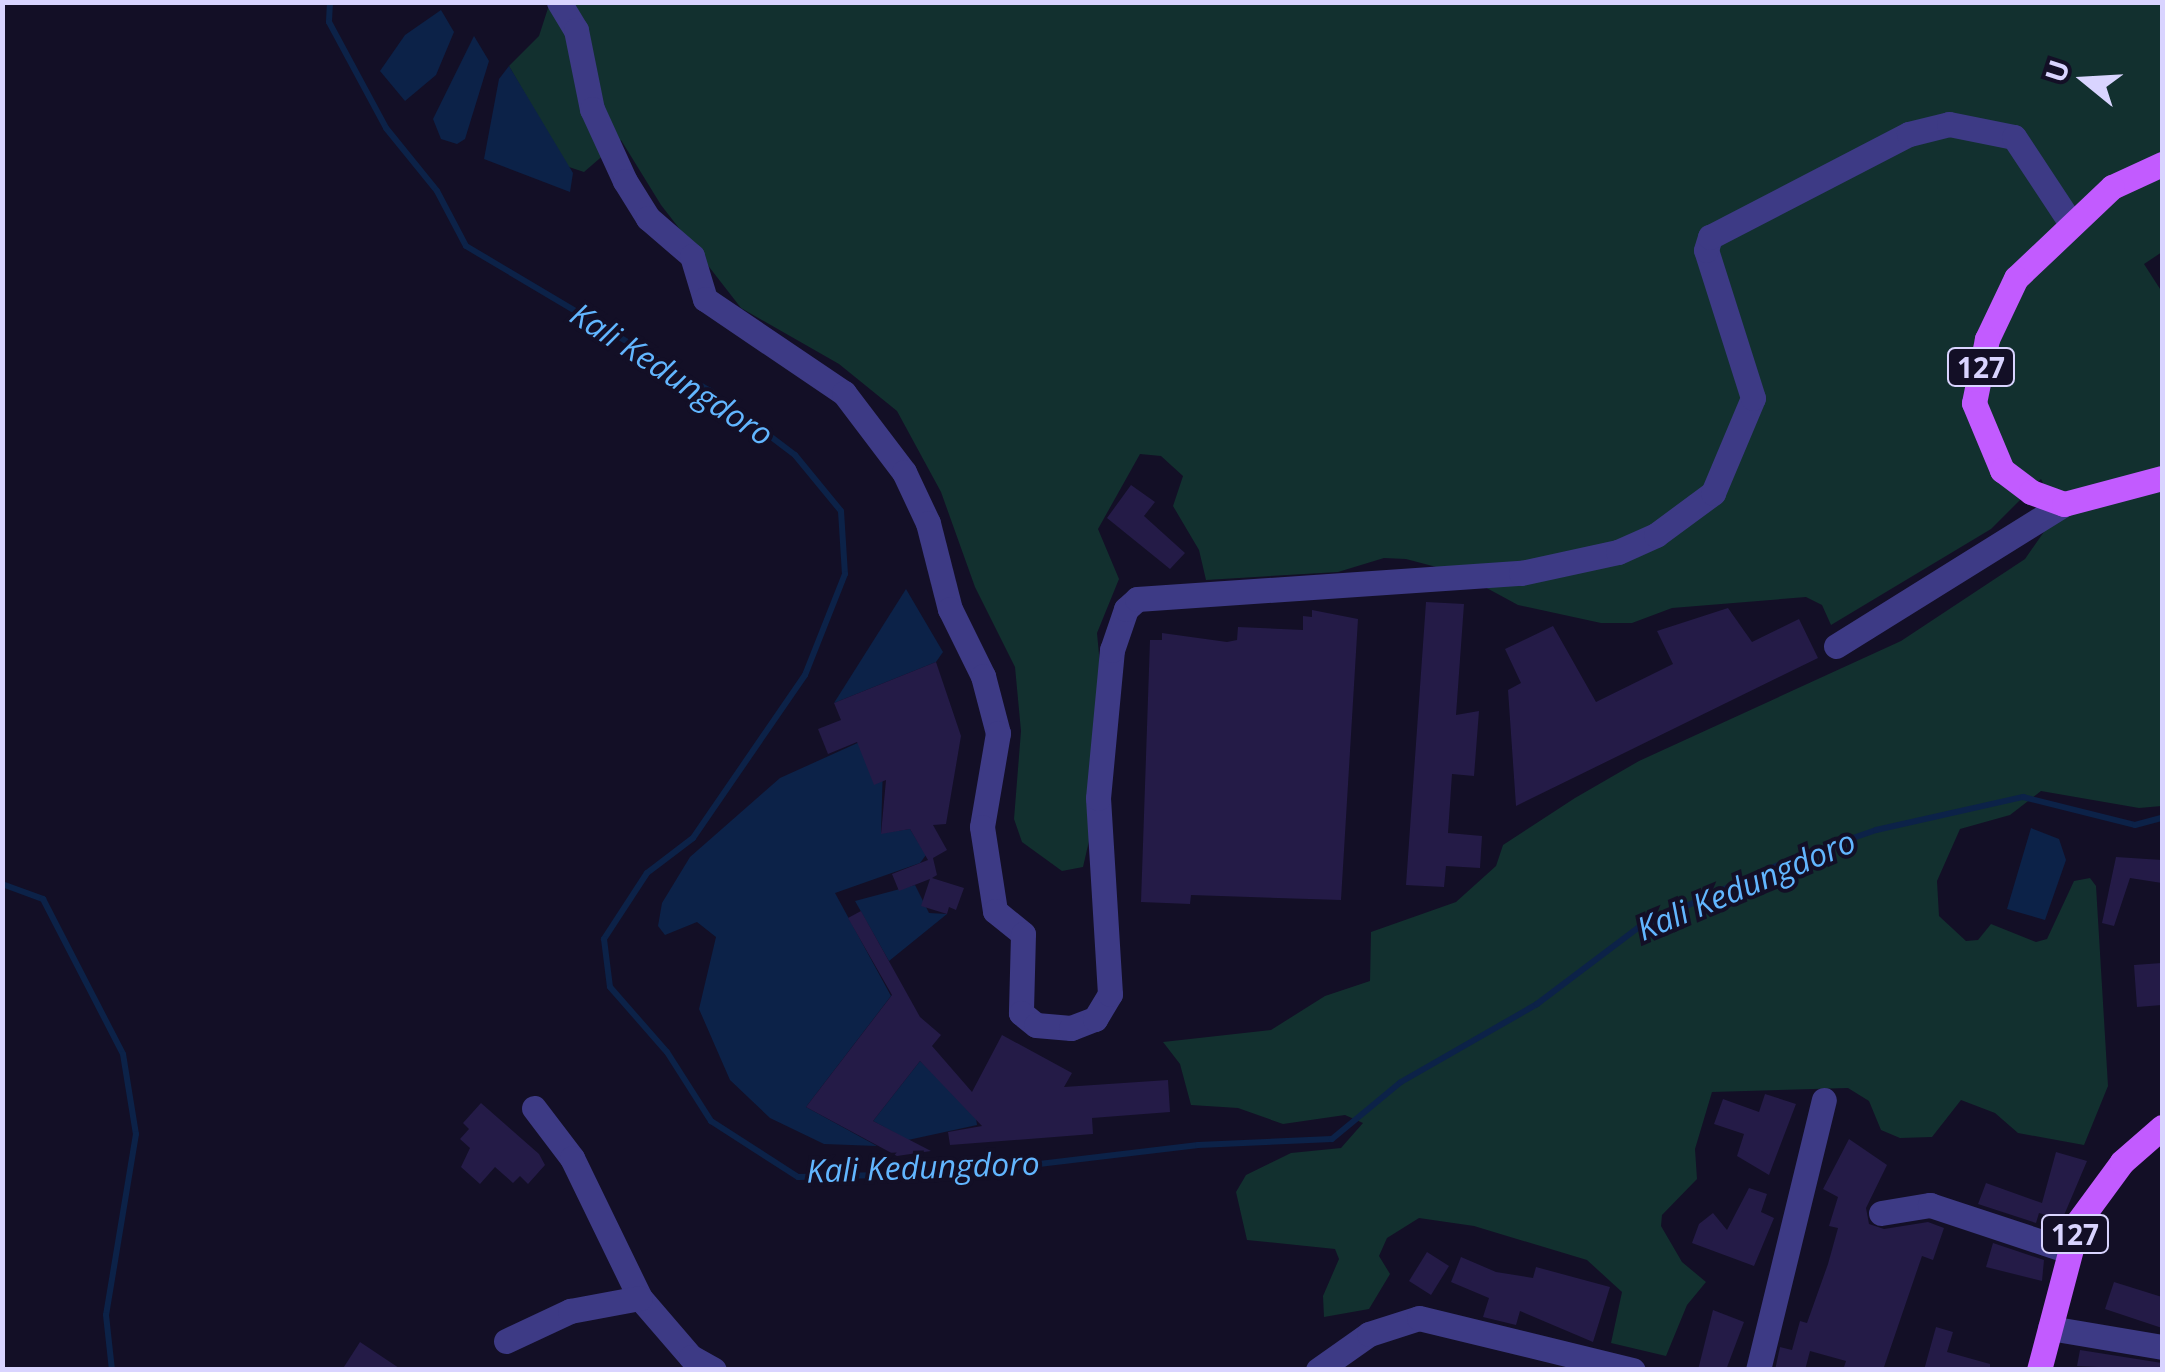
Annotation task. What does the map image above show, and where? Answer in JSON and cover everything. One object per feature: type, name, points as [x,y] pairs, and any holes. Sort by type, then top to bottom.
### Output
[{"type":"main road","name":"127","points":[[2064,504],[2032,492],[2002,470],[1974,403],[1986,340],[2016,278],[2070,222],[2112,188],[2162,164]]},
{"type":"main road","points":[[2064,504],[2162,478]]},
{"type":"main road","name":"127","points":[[2038,1370],[2069,1251],[2097,1191],[2162,1127]]},
{"type":"street","points":[[559,2],[576,30],[592,109],[625,181],[648,218],[692,256],[705,299],[844,393],[904,472],[928,523],[950,609],[984,676],[998,732],[982,827],[995,911],[1023,934],[1021,1012],[1036,1025],[1071,1028],[1095,1019],[1110,994],[1098,798],[1112,650],[1126,609],[1137,599],[1521,573],[1618,552],[1656,535],[1713,493],[1753,398],[1706,250],[1710,237],[1909,134],[1948,124],[2014,137],[2070,222]]},
{"type":"street","points":[[1836,646],[2064,504]]},
{"type":"street","points":[[1758,1370],[1824,1100]]},
{"type":"street","points":[[534,1108],[572,1158],[640,1298],[691,1357],[714,1370]]},
{"type":"street","points":[[1881,1213],[1930,1205],[2069,1251]]},
{"type":"street","points":[[506,1341],[570,1311],[640,1298]]},
{"type":"street","points":[[1318,1370],[1369,1334],[1419,1318],[1478,1327],[1552,1361],[1633,1370]]},
{"type":"street","points":[[2050,1328],[2162,1347]]},
{"type":"green space","points":[[550,2],[2162,3],[2162,252],[2144,264],[2162,292],[2162,806],[2139,808],[2041,791],[2010,815],[1960,829],[1937,881],[1939,916],[1966,941],[1978,940],[1991,924],[2036,942],[2047,939],[2074,881],[2090,878],[2096,886],[2108,1086],[2084,1145],[2018,1133],[1995,1113],[1961,1100],[1932,1137],[1900,1138],[1881,1130],[1869,1101],[1848,1088],[1712,1092],[1695,1149],[1697,1179],[1662,1215],[1661,1226],[1682,1262],[1706,1282],[1687,1305],[1666,1356],[1611,1343],[1622,1292],[1587,1260],[1474,1226],[1419,1218],[1387,1238],[1379,1256],[1390,1274],[1369,1309],[1324,1317],[1323,1296],[1339,1259],[1335,1249],[1247,1240],[1236,1192],[1246,1175],[1291,1153],[1341,1148],[1363,1123],[1345,1115],[1283,1124],[1238,1108],[1191,1105],[1180,1064],[1163,1042],[1271,1030],[1325,996],[1370,981],[1371,932],[1456,902],[1496,866],[1503,845],[1575,798],[1639,761],[1901,641],[2025,559],[2057,513],[2041,479],[1991,529],[1831,625],[1822,605],[1806,597],[1672,608],[1632,623],[1601,623],[1518,605],[1459,573],[1406,559],[1384,558],[1338,572],[1206,580],[1199,550],[1173,506],[1183,476],[1161,456],[1140,454],[1098,529],[1119,579],[1097,633],[1102,686],[1095,815],[1083,867],[1062,871],[1022,842],[1014,819],[1021,731],[1015,667],[975,587],[941,492],[897,411],[839,364],[741,308],[661,205],[621,140],[584,172],[566,166],[509,66],[539,36]]},
{"type":"water","points":[[441,10],[454,32],[436,75],[405,101],[380,71],[405,35]]},
{"type":"water","points":[[474,36],[489,61],[465,139],[457,144],[441,139],[433,119]]},
{"type":"water","points":[[509,66],[573,173],[570,192],[484,159],[499,79]]},
{"type":"water","points":[[906,589],[943,652],[936,662],[834,703]]},
{"type":"water","points":[[884,731],[881,833],[910,829],[926,855],[920,863],[835,893],[891,996],[806,1107],[877,1146],[824,1144],[770,1118],[730,1080],[699,1009],[716,937],[697,922],[665,935],[658,926],[662,903],[690,857],[780,778]]},
{"type":"water","points":[[2031,828],[2059,839],[2066,860],[2045,920],[2007,909]]},
{"type":"water","points":[[915,885],[929,913],[947,914],[889,961],[855,901]]},
{"type":"water","points":[[920,1061],[975,1112],[977,1125],[908,1140],[873,1121]]},
{"type":"building","points":[[1131,485],[1155,502],[1144,516],[1185,553],[1170,569],[1107,518]]},
{"type":"building","points":[[1426,602],[1464,604],[1456,715],[1479,711],[1474,776],[1452,774],[1448,833],[1482,836],[1480,868],[1446,866],[1444,887],[1406,885]]},
{"type":"building","points":[[1728,608],[1752,642],[1799,619],[1818,658],[1516,806],[1508,690],[1521,683],[1505,649],[1553,626],[1596,702],[1673,664],[1657,631]]},
{"type":"building","points":[[1312,610],[1358,619],[1341,900],[1191,895],[1190,904],[1141,902],[1150,640],[1162,640],[1162,633],[1227,642],[1237,640],[1238,627],[1303,630],[1303,616],[1312,617]]},
{"type":"building","points":[[936,662],[961,736],[946,824],[933,825],[947,850],[933,858],[937,875],[932,878],[964,888],[956,910],[949,907],[947,914],[921,906],[930,879],[899,891],[892,874],[928,860],[910,829],[881,834],[886,780],[874,785],[857,742],[828,754],[818,729],[841,720],[834,703]]},
{"type":"building","points":[[2116,857],[2162,860],[2162,883],[2130,878],[2114,926],[2102,923]]},
{"type":"building","points":[[861,911],[920,1017],[941,1035],[932,1046],[972,1092],[1002,1035],[1072,1073],[1064,1087],[1168,1080],[1170,1112],[1092,1118],[1093,1134],[950,1145],[948,1132],[982,1126],[920,1061],[873,1121],[931,1151],[897,1156],[806,1107],[892,995],[848,918]]},
{"type":"building","points":[[2162,963],[2162,1005],[2137,1007],[2134,965]]},
{"type":"building","points":[[1765,1094],[1796,1104],[1769,1175],[1737,1156],[1744,1134],[1714,1124],[1723,1099],[1759,1112]]},
{"type":"building","points":[[481,1103],[539,1154],[545,1165],[528,1184],[520,1176],[513,1183],[495,1167],[480,1184],[461,1167],[470,1148],[460,1139],[469,1129],[463,1123]]},
{"type":"building","points":[[1849,1139],[1887,1165],[1866,1208],[1869,1224],[1884,1229],[1928,1222],[1944,1228],[1933,1260],[1922,1256],[1883,1370],[1843,1370],[1846,1361],[1810,1351],[1805,1370],[1775,1370],[1780,1347],[1792,1350],[1800,1321],[1807,1323],[1828,1264],[1838,1228],[1829,1226],[1838,1197],[1823,1189]]},
{"type":"building","points":[[2056,1152],[2087,1161],[2062,1220],[2039,1213],[2036,1223],[1978,1204],[1986,1183],[2042,1203]]},
{"type":"building","points":[[1749,1188],[1767,1194],[1761,1212],[1774,1218],[1754,1266],[1692,1243],[1699,1224],[1713,1213],[1727,1230]]},
{"type":"building","points":[[1993,1243],[2044,1260],[2042,1281],[1986,1267]]},
{"type":"building","points":[[1427,1252],[1449,1266],[1431,1295],[1409,1281]]},
{"type":"building","points":[[1461,1257],[1496,1272],[1533,1278],[1536,1267],[1610,1287],[1593,1342],[1520,1311],[1516,1325],[1483,1317],[1489,1298],[1451,1282]]},
{"type":"building","points":[[2114,1282],[2162,1297],[2162,1328],[2105,1309]]},
{"type":"building","points":[[1713,1310],[1744,1322],[1726,1370],[1698,1370]]},
{"type":"building","points":[[1936,1327],[1953,1332],[1947,1352],[1990,1364],[1990,1370],[1924,1370]]},
{"type":"building","points":[[360,1342],[402,1370],[342,1370]]},
{"type":"building","points":[[2080,1350],[2162,1363],[2162,1370],[2077,1366]]},
{"type":"waterway","name":"Kali Kedungdoro","points":[[330,2],[329,22],[386,128],[437,191],[466,246],[709,390],[795,455],[841,511],[845,574],[805,675],[693,838],[647,873],[604,939],[610,987],[667,1052],[711,1121],[798,1177],[963,1173],[1198,1145],[1332,1139],[1401,1082],[1537,1004],[1639,927],[1792,859],[1876,830],[2023,797],[2135,825],[2162,818]]},
{"type":"waterway","points":[[2,884],[43,899],[123,1054],[136,1134],[106,1315],[112,1370]]}]
